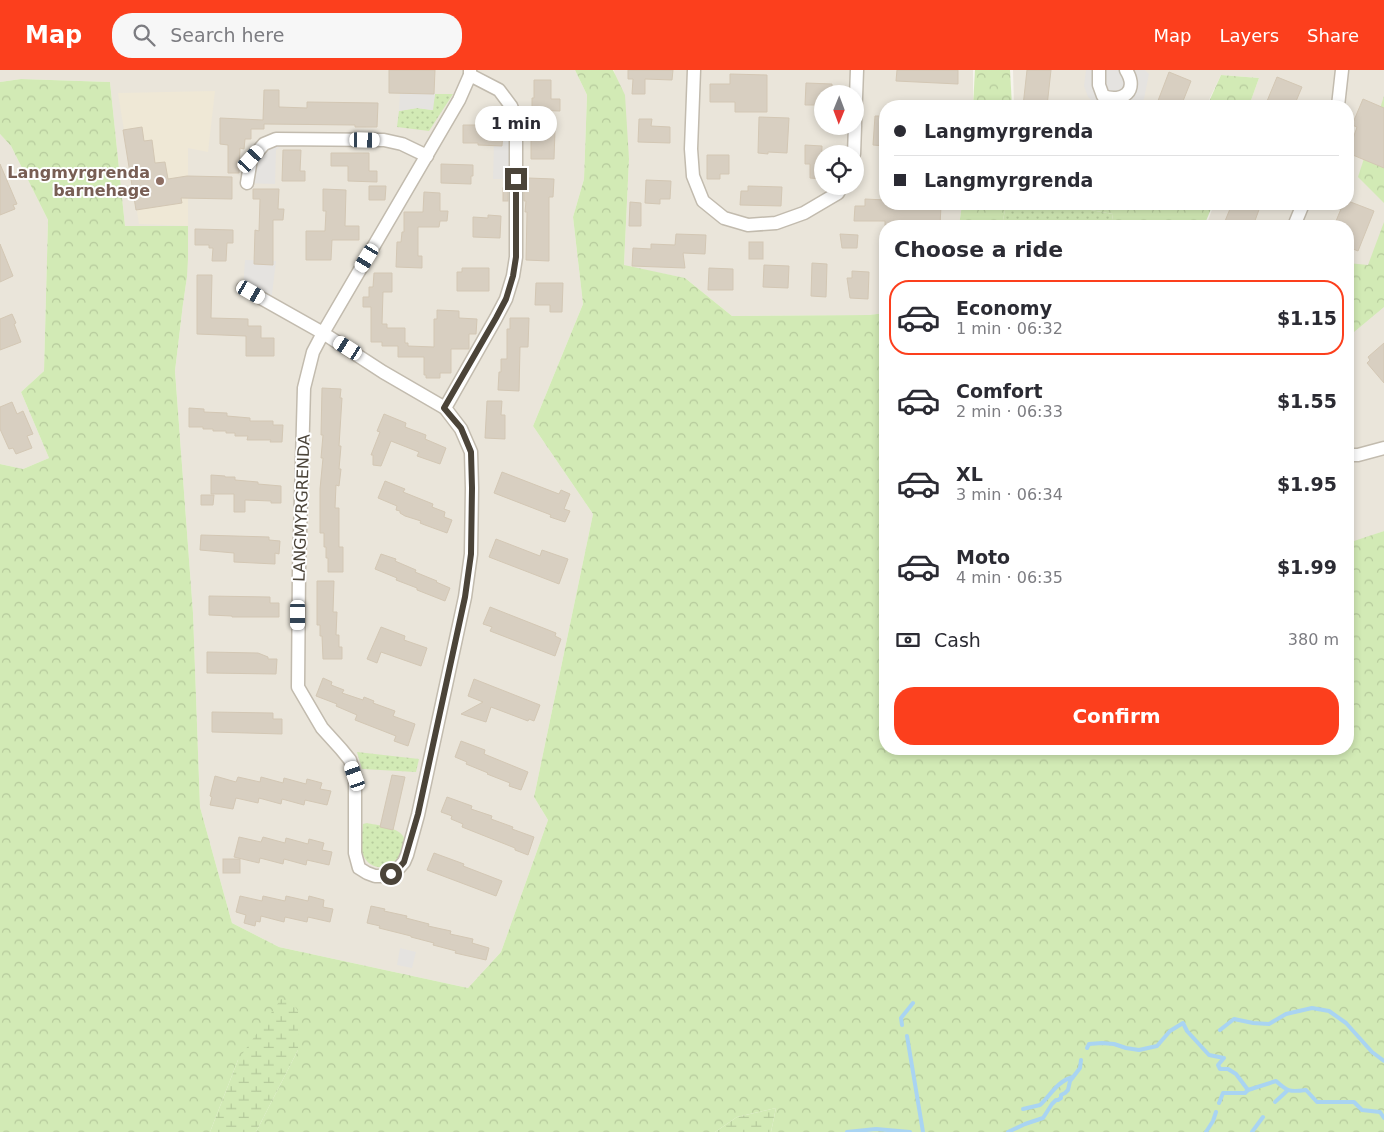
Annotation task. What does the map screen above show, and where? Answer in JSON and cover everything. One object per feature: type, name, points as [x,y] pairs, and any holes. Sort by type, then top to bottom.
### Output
[{"type":"street","points":[[694,70],[691,149],[692,176],[703,201],[724,218],[748,226],[776,223],[804,213],[835,195]]},
{"type":"street","points":[[856,85],[857,70]]},
{"type":"street","points":[[1099,70],[1099,85],[1103,96],[1112,99],[1123,97],[1129,91],[1131,82],[1126,70]]},
{"type":"street","points":[[1339,100],[1342,70]]},
{"type":"street","name":"LANGMYRGRENDA","points":[[243,288],[322,332],[444,408],[461,428],[471,452],[471,554],[465,597],[418,814],[404,862],[397,870],[385,876],[374,876],[360,868],[355,854],[355,776],[350,760],[322,728],[298,688],[299,560],[304,388],[313,352],[322,332],[460,100],[470,72],[499,90],[511,106],[516,120],[516,257],[506,299],[444,408]]},
{"type":"street","points":[[246,183],[251,159],[264,144],[276,139],[384,140],[402,144],[427,156]]},
{"type":"street","points":[[1354,455],[1384,448]]},
{"type":"shaded area","points":[[0,70],[575,70],[587,95],[584,179],[573,217],[583,304],[533,426],[593,514],[534,797],[548,820],[501,952],[468,988],[279,947],[232,923],[200,807],[193,613],[175,371],[187,277],[188,226],[125,226],[110,82],[21,79],[0,82]]},
{"type":"shaded area","points":[[614,70],[973,70],[973,100],[879,100],[879,210],[961,210],[960,220],[879,220],[879,314],[732,316],[685,278],[624,266],[629,159]]},
{"type":"shaded area","points":[[1013,70],[1384,70],[1384,531],[1354,542],[1354,220],[1208,220],[1212,210],[1354,210],[1354,100],[1251,100],[1259,78],[1221,75],[1209,100],[1014,100]]},
{"type":"shaded area","points":[[1086,70],[1145,70],[1149,74],[1143,100],[1091,100],[1084,86]]},
{"type":"shaded area","name":"Langmyrgrenda barnehage","points":[[215,91],[208,152],[188,148],[188,226],[139,224],[118,93]]},
{"type":"shaded area","points":[[400,93],[435,94],[433,110],[417,108],[399,111]]},
{"type":"shaded area","points":[[0,134],[11,146],[48,220],[44,371],[21,392],[49,458],[23,469],[0,464]]},
{"type":"shaded area","points":[[289,139],[276,150],[275,184],[247,183],[264,144]]},
{"type":"shaded area","points":[[494,141],[519,141],[519,179],[493,179]]},
{"type":"shaded area","points":[[245,260],[276,261],[271,303],[243,288]]},
{"type":"shaded area","points":[[400,948],[416,952],[412,968],[397,965]]},
{"type":"green space","points":[[575,70],[613,70],[625,95],[629,159],[624,265],[685,278],[732,316],[879,314],[879,755],[1354,755],[1354,541],[1384,531],[1384,1132],[771,1132],[776,1108],[737,1117],[715,1132],[256,1132],[298,1050],[238,1060],[210,1132],[0,1132],[0,464],[23,469],[49,458],[21,392],[44,371],[48,220],[11,146],[0,134],[0,82],[21,79],[110,82],[125,226],[188,226],[187,277],[175,371],[193,613],[200,807],[232,923],[279,947],[468,988],[501,952],[548,820],[534,797],[593,514],[533,426],[583,304],[573,217],[584,179],[587,95]]},
{"type":"green space","points":[[975,70],[1010,70],[1012,100],[973,100]]},
{"type":"green space","points":[[1221,75],[1259,78],[1251,100],[1210,100]]},
{"type":"green space","points":[[435,94],[453,94],[429,131],[397,127],[399,111],[417,108],[432,110]]},
{"type":"green space","points":[[1384,96],[1384,203],[1358,177]]},
{"type":"green space","points":[[961,210],[1005,210],[1003,220],[960,220]]},
{"type":"green space","points":[[1005,210],[1091,210],[1113,214],[1112,220],[1003,220]]},
{"type":"green space","points":[[1091,210],[1211,210],[1206,220],[1112,220],[1113,214]]},
{"type":"green space","points":[[1384,222],[1384,307],[1354,332],[1354,264],[1368,265]]},
{"type":"green space","points":[[357,752],[419,759],[416,772],[362,769]]},
{"type":"green space","points":[[367,823],[392,828],[404,837],[400,855],[392,864],[378,867],[373,866],[366,860],[362,851],[362,840],[363,824]]},
{"type":"green space","points":[[281,999],[292,1002],[298,1011],[298,1050],[256,1132],[210,1132],[238,1060]]},
{"type":"green space","points":[[776,1108],[771,1132],[715,1132],[737,1117]]},
{"type":"building","points":[[389,70],[435,70],[434,94],[389,93]]},
{"type":"building","points":[[628,70],[673,70],[672,80],[645,79],[645,94],[632,94],[633,79],[628,79]]},
{"type":"building","points":[[897,70],[958,70],[958,84],[896,81]]},
{"type":"building","points":[[1027,70],[1051,70],[1048,100],[1024,100]]},
{"type":"building","points":[[1169,72],[1191,81],[1183,100],[1158,100]]},
{"type":"building","points":[[730,74],[767,75],[767,112],[735,112],[735,102],[710,102],[710,84],[730,84]]},
{"type":"building","points":[[1277,77],[1302,87],[1297,100],[1267,100]]},
{"type":"building","points":[[534,80],[551,80],[551,99],[560,99],[560,111],[532,110]]},
{"type":"building","points":[[806,83],[832,84],[814,85],[814,105],[805,105]]},
{"type":"building","points":[[264,90],[279,90],[279,107],[307,108],[307,102],[378,103],[377,127],[264,124],[264,129],[251,129],[251,139],[245,139],[244,149],[240,148],[239,173],[228,173],[228,145],[220,144],[220,118],[263,120]]},
{"type":"building","points":[[1363,99],[1384,108],[1384,168],[1354,156],[1354,136],[1357,127],[1354,126],[1354,120]]},
{"type":"building","points":[[875,116],[879,116],[879,146],[873,145]]},
{"type":"building","points":[[759,117],[789,118],[787,153],[758,153]]},
{"type":"building","points":[[639,119],[652,119],[651,126],[670,127],[670,143],[638,142]]},
{"type":"building","points":[[463,125],[492,125],[492,132],[503,132],[502,146],[463,143]]},
{"type":"building","points":[[142,127],[144,141],[152,140],[155,163],[165,162],[168,179],[187,176],[232,177],[232,199],[181,198],[182,203],[136,210],[123,130]]},
{"type":"building","points":[[531,130],[555,130],[554,159],[531,159]]},
{"type":"building","points":[[805,145],[814,146],[814,178],[810,178],[810,164],[805,164]]},
{"type":"building","points":[[283,150],[301,150],[300,171],[305,171],[305,181],[282,181]]},
{"type":"building","points":[[331,153],[369,153],[369,171],[377,171],[377,182],[348,181],[348,166],[331,166]]},
{"type":"building","points":[[707,155],[729,155],[729,174],[720,174],[720,179],[707,179]]},
{"type":"building","points":[[0,164],[17,204],[13,205],[15,209],[0,215]]},
{"type":"building","points":[[441,164],[473,165],[471,184],[441,183]]},
{"type":"building","points":[[528,178],[554,179],[553,197],[549,197],[549,261],[526,260],[527,212],[525,212],[524,188],[528,188]]},
{"type":"building","points":[[646,180],[671,181],[670,199],[660,199],[660,204],[645,203]]},
{"type":"building","points":[[369,186],[386,186],[385,200],[369,200]]},
{"type":"building","points":[[748,186],[782,187],[781,206],[740,205],[741,191],[748,191]]},
{"type":"building","points":[[503,188],[508,188],[508,201],[503,201]]},
{"type":"building","points":[[253,189],[279,189],[278,209],[284,209],[283,220],[273,220],[273,265],[254,264],[255,230],[259,231],[260,199],[253,199]]},
{"type":"building","points":[[323,189],[346,190],[345,226],[359,226],[359,240],[332,240],[331,260],[306,260],[306,231],[325,231],[326,211],[323,211]]},
{"type":"building","points":[[424,192],[440,193],[440,211],[448,211],[447,221],[440,221],[439,227],[418,227],[418,256],[422,256],[422,268],[396,267],[397,242],[401,242],[402,232],[404,232],[404,212],[423,212]]},
{"type":"building","points":[[865,199],[879,200],[879,210],[941,210],[940,220],[854,221],[855,206],[865,206]]},
{"type":"building","points":[[630,202],[641,203],[641,226],[629,226]]},
{"type":"building","points":[[1354,203],[1374,211],[1358,251],[1354,249],[1354,220],[1336,220],[1341,210],[1354,210]]},
{"type":"building","points":[[1230,210],[1259,210],[1255,220],[1225,220]]},
{"type":"building","points":[[488,215],[501,216],[500,238],[473,237],[473,217],[488,218]]},
{"type":"building","points":[[195,229],[233,230],[233,243],[227,243],[226,261],[212,261],[213,248],[209,248],[209,245],[195,245]]},
{"type":"building","points":[[676,234],[706,235],[705,254],[683,253],[685,268],[632,266],[633,248],[651,249],[651,244],[675,245]]},
{"type":"building","points":[[840,234],[858,235],[857,248],[842,248]]},
{"type":"building","points":[[749,242],[763,242],[763,259],[749,259]]},
{"type":"building","points":[[0,244],[13,276],[0,282]]},
{"type":"building","points":[[812,263],[827,264],[826,297],[811,296]]},
{"type":"building","points":[[764,265],[789,266],[788,288],[763,287]]},
{"type":"building","points":[[462,268],[489,268],[489,291],[457,291],[457,272],[462,272]]},
{"type":"building","points":[[709,268],[733,269],[733,290],[708,290]]},
{"type":"building","points":[[852,271],[869,272],[868,299],[850,298],[847,278],[852,278]]},
{"type":"building","points":[[374,273],[392,273],[392,292],[383,292],[382,324],[387,324],[387,328],[405,328],[405,343],[408,343],[408,346],[434,347],[434,319],[437,319],[437,310],[459,311],[459,318],[477,319],[476,334],[469,334],[469,349],[451,349],[451,373],[440,373],[440,378],[426,378],[426,375],[424,375],[424,357],[398,357],[398,346],[382,346],[382,342],[371,342],[371,307],[363,307],[363,297],[369,297],[369,287],[373,287]]},
{"type":"building","points":[[197,275],[212,275],[211,318],[248,319],[248,326],[261,326],[261,338],[274,338],[274,356],[246,356],[246,336],[197,334]]},
{"type":"building","points":[[536,283],[563,283],[562,312],[550,312],[550,305],[535,305]]},
{"type":"building","points":[[12,314],[21,342],[0,350],[0,319]]},
{"type":"building","points":[[510,318],[529,318],[528,347],[520,347],[519,391],[498,390],[501,359],[507,359],[507,329],[510,329]]},
{"type":"building","points":[[1384,343],[1384,383],[1367,363],[1370,360],[1368,357]]},
{"type":"building","points":[[322,388],[341,389],[339,469],[341,469],[339,486],[336,485],[335,508],[339,508],[339,547],[343,547],[343,572],[328,572],[324,533],[320,533],[320,489],[323,458],[321,458],[323,435],[321,435]]},
{"type":"building","points":[[487,401],[502,401],[501,415],[505,415],[505,439],[485,438]]},
{"type":"building","points":[[12,402],[17,414],[23,411],[33,434],[27,436],[32,448],[16,454],[13,448],[9,449],[0,429],[0,407]]},
{"type":"building","points":[[189,408],[204,409],[204,412],[227,413],[227,416],[250,418],[250,421],[273,421],[273,425],[283,425],[282,442],[247,440],[248,436],[235,436],[235,433],[213,431],[213,429],[203,429],[203,427],[189,427]]},
{"type":"building","points":[[384,414],[406,423],[405,427],[426,435],[425,439],[446,448],[440,464],[417,456],[419,452],[391,441],[381,466],[373,465],[373,455],[371,455],[380,432],[377,431]]},
{"type":"building","points":[[502,472],[559,494],[561,490],[570,494],[564,509],[570,511],[565,522],[494,493]]},
{"type":"building","points":[[211,475],[235,477],[235,480],[281,486],[281,503],[245,500],[245,512],[234,512],[234,494],[211,494]]},
{"type":"building","points":[[385,481],[405,489],[403,492],[433,504],[432,507],[445,512],[444,517],[452,520],[447,533],[405,516],[396,510],[397,506],[378,498]]},
{"type":"building","points":[[201,495],[214,495],[213,505],[201,505]]},
{"type":"building","points":[[201,535],[269,537],[269,540],[280,541],[279,554],[275,553],[275,564],[234,562],[234,553],[200,550]]},
{"type":"building","points":[[496,539],[540,556],[542,550],[568,559],[559,584],[489,557]]},
{"type":"building","points":[[381,554],[396,559],[395,561],[416,570],[415,572],[450,588],[445,601],[417,590],[417,588],[396,580],[397,578],[375,569]]},
{"type":"building","points":[[317,581],[334,581],[333,612],[337,612],[336,635],[339,635],[339,647],[342,647],[342,659],[323,659],[322,636],[320,636],[320,625],[317,625]]},
{"type":"building","points":[[209,596],[270,597],[270,603],[279,603],[279,617],[209,615]]},
{"type":"building","points":[[490,607],[556,633],[555,636],[561,639],[555,656],[490,631],[492,627],[483,624]]},
{"type":"building","points":[[381,627],[405,636],[404,640],[427,648],[421,666],[381,652],[377,663],[367,659]]},
{"type":"building","points":[[207,652],[258,653],[268,657],[268,659],[277,659],[276,674],[207,673]]},
{"type":"building","points":[[323,678],[332,682],[331,685],[344,690],[342,693],[363,700],[364,697],[374,701],[373,703],[395,711],[393,716],[415,724],[408,746],[394,741],[396,736],[355,720],[357,715],[336,706],[337,704],[316,696]]},
{"type":"building","points":[[474,679],[540,705],[534,721],[529,719],[528,721],[491,707],[486,722],[461,714],[483,702],[468,696]]},
{"type":"building","points":[[212,712],[273,713],[273,719],[282,719],[282,734],[212,732]]},
{"type":"building","points":[[461,741],[485,750],[484,754],[528,772],[521,790],[509,786],[510,783],[487,774],[455,757]]},
{"type":"building","points":[[392,775],[405,777],[393,830],[380,827]]},
{"type":"building","points":[[215,776],[236,782],[238,777],[260,782],[261,777],[283,783],[284,778],[306,784],[307,779],[322,783],[320,789],[331,791],[327,805],[305,800],[304,805],[282,799],[281,804],[259,798],[258,803],[236,798],[233,809],[210,805],[212,797],[210,796]]},
{"type":"building","points":[[447,797],[472,806],[471,809],[492,816],[491,819],[534,837],[528,855],[462,827],[463,824],[451,819],[452,816],[441,812]]},
{"type":"building","points":[[239,837],[261,842],[263,837],[285,843],[286,838],[308,844],[309,839],[324,843],[322,850],[332,852],[329,865],[307,860],[306,865],[284,859],[283,864],[260,858],[259,863],[234,857]]},
{"type":"building","points":[[434,853],[502,881],[496,896],[427,870]]},
{"type":"building","points":[[223,859],[240,859],[240,873],[223,873]]},
{"type":"building","points":[[240,896],[262,901],[263,896],[285,901],[286,896],[308,901],[309,896],[324,900],[323,907],[333,909],[330,922],[308,917],[307,922],[285,917],[284,922],[261,916],[260,922],[256,921],[255,926],[244,923],[246,915],[236,912]]},
{"type":"building","points":[[371,906],[407,916],[406,918],[429,924],[428,926],[451,931],[450,934],[473,939],[472,943],[489,948],[486,960],[455,953],[456,951],[433,945],[434,943],[367,923]]},
{"type":"waterway","points":[[902,1025],[901,1018],[913,1003]]},
{"type":"waterway","points":[[1220,1030],[1234,1019],[1269,1024],[1286,1014],[1312,1008],[1329,1011],[1346,1023],[1372,1052],[1384,1061]]},
{"type":"waterway","points":[[1087,1048],[1089,1044],[1102,1043],[1139,1050],[1157,1046],[1170,1031],[1183,1023],[1187,1031],[1209,1055],[1224,1058],[1218,1065],[1220,1069],[1228,1069],[1236,1074],[1248,1090]]},
{"type":"waterway","points":[[907,1036],[923,1132]]},
{"type":"waterway","points":[[1008,1132],[1043,1118],[1052,1104],[1068,1090],[1070,1081],[1080,1068],[1081,1060]]},
{"type":"waterway","points":[[1023,1109],[1040,1105],[1058,1085],[1073,1077]]},
{"type":"waterway","points":[[1219,1103],[1223,1093],[1245,1093],[1248,1090],[1276,1081],[1290,1090],[1306,1090],[1317,1102],[1354,1102],[1362,1110],[1380,1112],[1384,1118]]},
{"type":"waterway","points":[[1275,1102],[1287,1091]]},
{"type":"waterway","points":[[1206,1132],[1216,1112]]},
{"type":"waterway","points":[[1252,1132],[1263,1117]]},
{"type":"waterway","points":[[847,1132],[876,1129],[910,1132]]},
{"type":"place","name":"Langmyrgrenda barnehage","points":[[160,181]]},
{"type":"route","points":[[391,874],[404,862],[418,814],[465,597],[471,554],[471,452],[461,428],[444,408],[506,299],[516,257],[516,179]]}]
